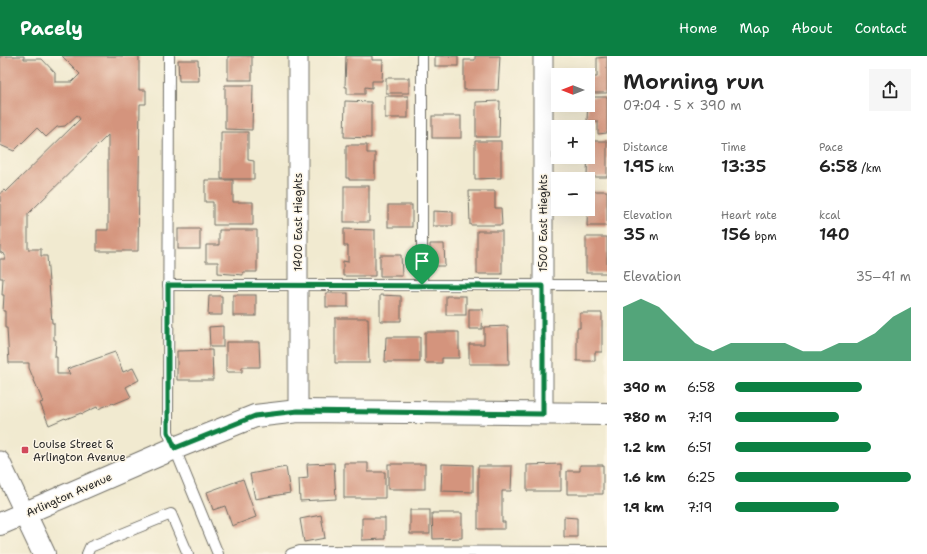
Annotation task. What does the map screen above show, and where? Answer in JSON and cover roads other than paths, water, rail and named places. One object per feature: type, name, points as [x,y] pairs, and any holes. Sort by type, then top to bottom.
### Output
[{"type":"street","name":"1400 East Hieghts","points":[[298,56],[298,411]]},
{"type":"street","name":"1500 East Hieghts","points":[[543,56],[543,414]]},
{"type":"street","name":"Arlington Avenue","points":[[0,524],[175,448],[255,416],[298,411],[607,414]]},
{"type":"street","points":[[0,460],[44,554]]},
{"type":"lane","points":[[169,56],[168,432],[218,554]]},
{"type":"lane","points":[[422,56],[422,285]]},
{"type":"lane","points":[[168,285],[607,285]]},
{"type":"lane","points":[[87,554],[90,547],[171,514],[188,554]]},
{"type":"lane","points":[[291,554],[300,551],[607,552]]},
{"type":"place","name":"Louise Street & Arlington Avenue","points":[[25,450]]}]
